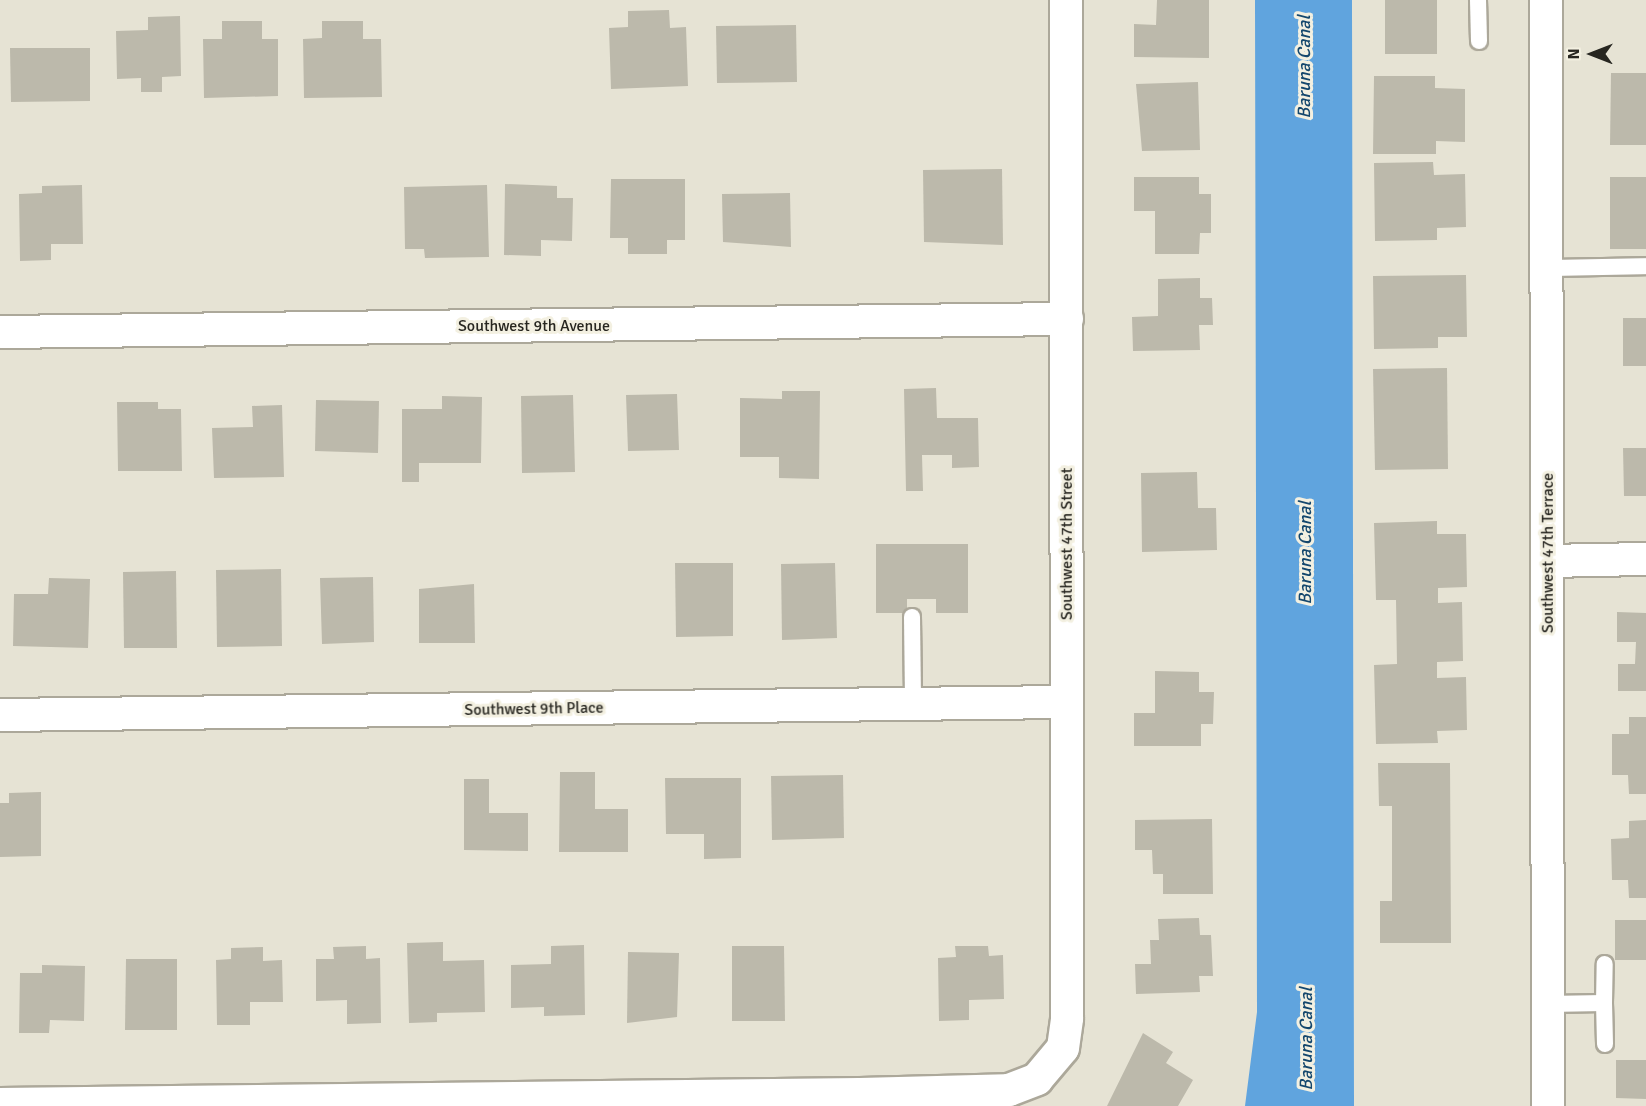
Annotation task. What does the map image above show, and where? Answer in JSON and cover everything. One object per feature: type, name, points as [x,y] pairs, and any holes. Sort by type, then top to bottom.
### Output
[{"type":"street","name":"Southwest 47th Street","points":[[0,1104],[872,1094],[1009,1090],[1037,1079],[1064,1048],[1068,1018],[1066,0]]},
{"type":"street","name":"Southwest 47th Terrace","points":[[1546,0],[1548,1106]]},
{"type":"street","name":"Southwest 9th Avenue","points":[[0,332],[1067,319]]},
{"type":"street","points":[[1548,561],[1646,559]]},
{"type":"street","name":"Southwest 9th Place","points":[[0,715],[1068,702]]},
{"type":"lane","points":[[1478,0],[1479,41]]},
{"type":"lane","points":[[1546,268],[1646,266]]},
{"type":"lane","points":[[912,617],[913,704]]},
{"type":"lane","points":[[1605,964],[1605,1044]]},
{"type":"lane","points":[[1548,1004],[1604,1003]]},
{"type":"water","name":"Baruna Canal","points":[[1255,0],[1352,0],[1354,1106],[1245,1106],[1257,1012]]},
{"type":"building","points":[[1157,0],[1209,0],[1209,58],[1134,57],[1134,24],[1156,25]]},
{"type":"building","points":[[1385,0],[1437,0],[1437,54],[1385,54]]},
{"type":"building","points":[[669,10],[670,28],[686,27],[688,86],[611,89],[609,28],[628,27],[628,11]]},
{"type":"building","points":[[180,16],[181,76],[162,77],[162,92],[141,92],[141,78],[117,79],[116,31],[148,30],[148,17]]},
{"type":"building","points":[[222,21],[262,21],[262,39],[278,39],[278,96],[204,98],[203,39],[222,39]]},
{"type":"building","points":[[322,21],[363,21],[363,39],[381,39],[382,97],[304,98],[303,39],[322,38]]},
{"type":"building","points":[[796,25],[797,82],[717,83],[716,26]]},
{"type":"building","points":[[10,48],[90,48],[90,101],[11,102]]},
{"type":"building","points":[[1611,73],[1646,73],[1646,145],[1610,145]]},
{"type":"building","points":[[1374,76],[1435,76],[1435,88],[1465,89],[1465,142],[1436,141],[1436,154],[1373,154]]},
{"type":"building","points":[[1198,82],[1200,150],[1142,151],[1136,84]]},
{"type":"building","points":[[1433,162],[1434,175],[1465,174],[1466,227],[1437,228],[1437,240],[1375,241],[1374,163]]},
{"type":"building","points":[[1002,169],[1003,245],[924,242],[923,170]]},
{"type":"building","points":[[1134,177],[1199,177],[1199,194],[1211,194],[1211,233],[1200,233],[1199,254],[1155,254],[1155,211],[1134,211]]},
{"type":"building","points":[[1610,177],[1646,177],[1646,249],[1610,249]]},
{"type":"building","points":[[611,179],[685,179],[685,240],[667,240],[667,254],[628,254],[628,238],[610,238]]},
{"type":"building","points":[[505,184],[557,186],[557,198],[573,198],[572,241],[541,240],[541,256],[504,255]]},
{"type":"building","points":[[82,185],[83,244],[51,244],[51,260],[20,261],[19,194],[42,193],[42,186]]},
{"type":"building","points":[[487,185],[489,257],[425,258],[424,249],[405,249],[404,187]]},
{"type":"building","points":[[790,193],[791,247],[723,242],[722,194]]},
{"type":"building","points":[[1466,275],[1467,337],[1438,337],[1438,348],[1374,349],[1373,276]]},
{"type":"building","points":[[1200,278],[1200,298],[1212,298],[1213,325],[1199,325],[1200,350],[1133,351],[1132,317],[1158,316],[1158,279]]},
{"type":"building","points":[[1623,318],[1646,318],[1646,366],[1623,366]]},
{"type":"building","points":[[1447,368],[1448,469],[1375,470],[1373,369]]},
{"type":"building","points":[[936,388],[937,418],[978,418],[979,467],[952,468],[952,455],[922,455],[923,491],[906,491],[904,389]]},
{"type":"building","points":[[782,391],[820,391],[819,479],[779,478],[779,457],[740,457],[740,398],[782,399]]},
{"type":"building","points":[[677,394],[679,450],[628,451],[626,395]]},
{"type":"building","points":[[573,395],[575,472],[522,473],[521,396]]},
{"type":"building","points":[[442,396],[482,397],[481,463],[419,463],[419,482],[402,482],[402,409],[442,409]]},
{"type":"building","points":[[316,400],[379,401],[378,453],[315,451]]},
{"type":"building","points":[[117,402],[158,402],[158,409],[181,409],[182,471],[118,471]]},
{"type":"building","points":[[282,405],[284,477],[214,478],[212,428],[253,427],[252,406]]},
{"type":"building","points":[[1623,448],[1646,448],[1646,496],[1624,496]]},
{"type":"building","points":[[1197,472],[1198,508],[1216,508],[1217,550],[1142,552],[1141,473]]},
{"type":"building","points":[[1437,521],[1437,534],[1466,534],[1467,587],[1438,588],[1438,603],[1462,602],[1463,661],[1437,662],[1437,678],[1466,677],[1467,730],[1437,731],[1438,743],[1376,744],[1374,665],[1397,664],[1396,600],[1376,600],[1374,523]]},
{"type":"building","points":[[876,544],[968,544],[968,613],[936,613],[936,599],[907,599],[907,613],[876,613]]},
{"type":"building","points":[[675,563],[733,563],[733,636],[676,637]]},
{"type":"building","points":[[835,563],[837,638],[782,640],[781,564]]},
{"type":"building","points":[[281,569],[282,646],[217,647],[216,570]]},
{"type":"building","points":[[176,571],[177,648],[124,648],[123,572]]},
{"type":"building","points":[[373,577],[374,642],[322,644],[320,578]]},
{"type":"building","points":[[49,578],[90,579],[88,648],[13,646],[14,594],[48,594]]},
{"type":"building","points":[[474,584],[475,643],[419,643],[419,589]]},
{"type":"building","points":[[1617,612],[1646,613],[1646,691],[1618,691],[1618,664],[1635,664],[1636,642],[1617,642]]},
{"type":"building","points":[[1155,671],[1199,672],[1199,692],[1214,692],[1213,724],[1201,724],[1201,746],[1134,746],[1134,713],[1155,713]]},
{"type":"building","points":[[1629,717],[1646,717],[1646,794],[1629,794],[1628,775],[1612,775],[1612,734],[1629,734]]},
{"type":"building","points":[[1378,763],[1450,763],[1451,943],[1380,943],[1380,901],[1392,901],[1392,806],[1379,806]]},
{"type":"building","points":[[560,772],[595,772],[595,809],[628,809],[628,852],[559,852]]},
{"type":"building","points":[[843,775],[844,838],[772,840],[771,776]]},
{"type":"building","points":[[665,778],[741,778],[741,858],[704,859],[704,834],[666,834]]},
{"type":"building","points":[[464,779],[489,779],[489,813],[528,813],[528,851],[464,850]]},
{"type":"building","points":[[41,792],[41,856],[0,857],[0,803],[9,803],[9,793]]},
{"type":"building","points":[[1212,819],[1213,894],[1163,894],[1163,874],[1153,874],[1152,850],[1135,850],[1135,820]]},
{"type":"building","points":[[1646,820],[1646,898],[1629,898],[1628,880],[1612,880],[1611,839],[1629,838],[1629,821]]},
{"type":"building","points":[[1199,918],[1200,935],[1211,935],[1213,976],[1199,976],[1200,992],[1136,994],[1135,964],[1151,964],[1150,940],[1159,940],[1158,919]]},
{"type":"building","points":[[1615,920],[1646,920],[1646,960],[1615,960]]},
{"type":"building","points":[[443,942],[443,961],[484,960],[485,1012],[437,1013],[437,1022],[409,1023],[407,943]]},
{"type":"building","points":[[584,945],[585,1015],[544,1016],[544,1007],[511,1008],[511,965],[551,964],[551,946]]},
{"type":"building","points":[[366,946],[366,959],[380,958],[381,1023],[347,1024],[347,1000],[316,1001],[316,959],[334,959],[333,947]]},
{"type":"building","points":[[732,946],[784,946],[785,1021],[732,1021]]},
{"type":"building","points":[[955,946],[988,946],[989,956],[1003,955],[1004,999],[969,1000],[969,1020],[939,1021],[938,958],[956,957]]},
{"type":"building","points":[[263,947],[263,961],[282,960],[283,1002],[250,1002],[250,1025],[217,1025],[216,960],[231,959],[231,948]]},
{"type":"building","points":[[628,952],[679,953],[677,1017],[627,1023]]},
{"type":"building","points":[[126,959],[177,959],[177,1030],[125,1030]]},
{"type":"building","points":[[42,965],[85,966],[84,1021],[50,1020],[49,1033],[19,1033],[20,973],[42,973]]},
{"type":"building","points":[[1143,1033],[1173,1052],[1166,1063],[1193,1080],[1178,1106],[1107,1106]]},
{"type":"building","points":[[1616,1060],[1646,1060],[1646,1099],[1616,1098]]}]
